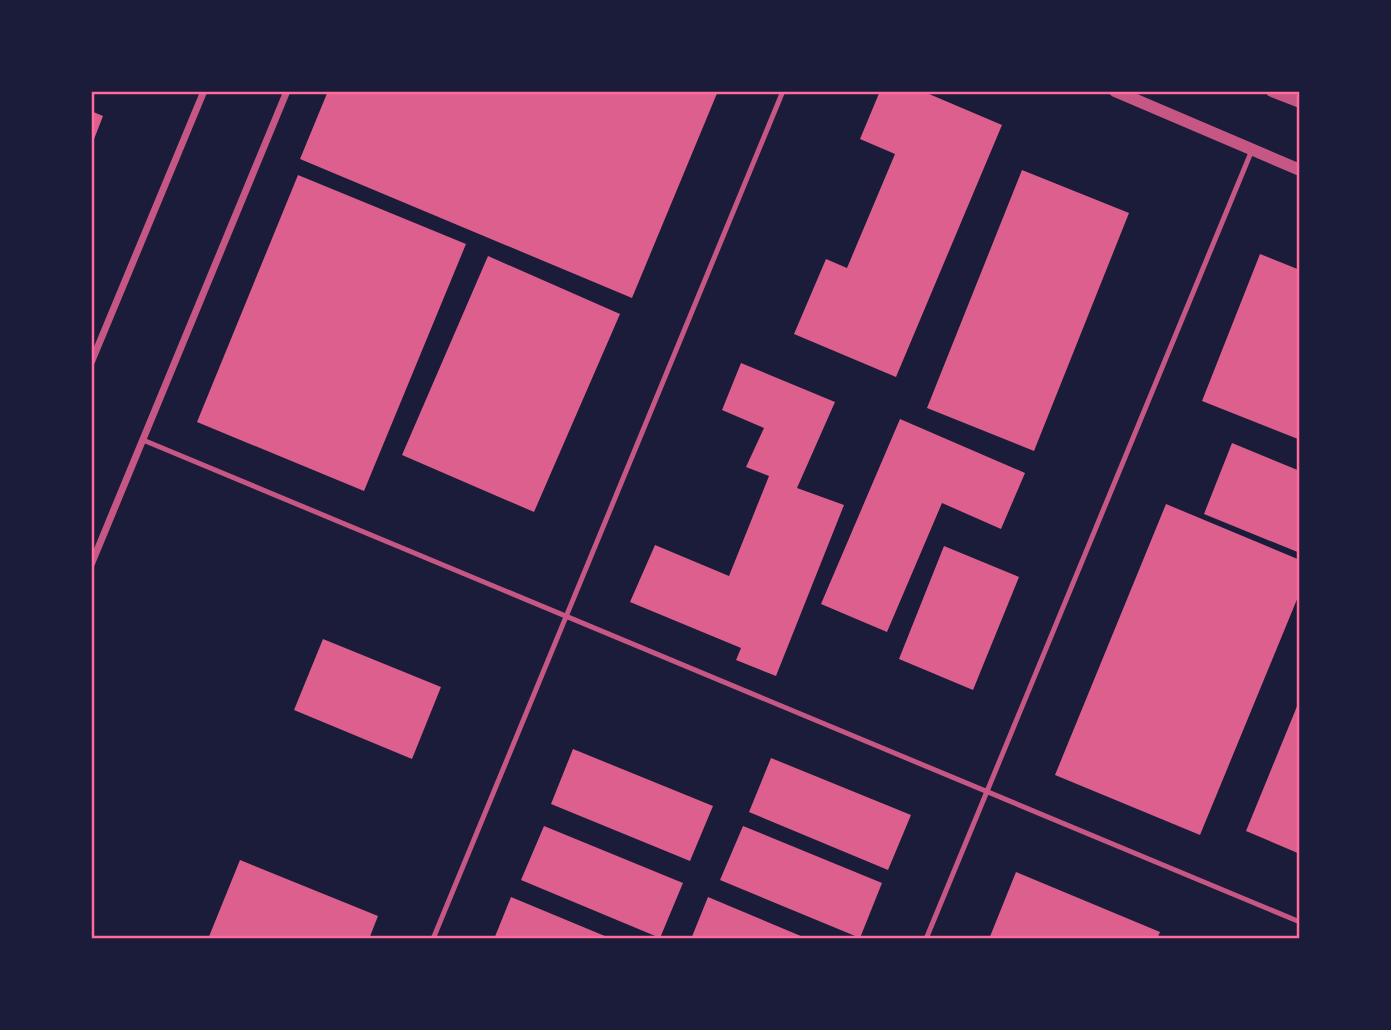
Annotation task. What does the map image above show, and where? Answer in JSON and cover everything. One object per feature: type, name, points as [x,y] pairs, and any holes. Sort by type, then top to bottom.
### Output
[{"type":"street","points":[[91,363],[204,91]]},
{"type":"street","points":[[91,565],[287,91]]},
{"type":"street","points":[[1115,91],[1300,170]]},
{"type":"street","points":[[1280,92],[1300,102]]},
{"type":"lane","points":[[433,939],[783,91]]},
{"type":"lane","points":[[926,939],[1252,150]]},
{"type":"lane","points":[[143,440],[1300,922]]},
{"type":"building","points":[[328,91],[718,91],[632,298],[300,159]]},
{"type":"building","points":[[880,91],[922,91],[1002,125],[896,377],[794,334],[826,259],[847,268],[895,154],[860,139]]},
{"type":"building","points":[[91,111],[103,116],[91,147]]},
{"type":"building","points":[[1022,170],[1129,213],[1034,451],[927,408]]},
{"type":"building","points":[[298,175],[466,244],[364,491],[197,422]]},
{"type":"building","points":[[1260,254],[1300,270],[1298,439],[1202,401]]},
{"type":"building","points":[[488,256],[620,314],[534,512],[402,455]]},
{"type":"building","points":[[741,363],[835,402],[797,488],[844,505],[776,676],[736,660],[741,648],[630,602],[655,545],[729,576],[769,476],[746,467],[764,428],[722,410]]},
{"type":"building","points":[[900,419],[1025,473],[1001,529],[942,503],[887,632],[821,604]]},
{"type":"building","points":[[1232,443],[1300,471],[1300,553],[1204,514]]},
{"type":"building","points":[[1166,504],[1300,560],[1300,592],[1200,835],[1055,775]]},
{"type":"building","points":[[944,546],[1019,577],[973,690],[899,659]]},
{"type":"building","points":[[323,639],[441,687],[412,759],[294,710]]},
{"type":"building","points":[[1300,699],[1300,854],[1246,831]]},
{"type":"building","points":[[573,749],[713,806],[690,861],[551,804]]},
{"type":"building","points":[[771,758],[911,815],[888,870],[749,812]]},
{"type":"building","points":[[544,826],[683,883],[660,938],[521,880]]},
{"type":"building","points":[[743,826],[882,883],[860,938],[720,880]]},
{"type":"building","points":[[240,860],[378,916],[369,939],[208,939]]},
{"type":"building","points":[[1016,872],[1160,932],[1157,939],[989,939]]},
{"type":"building","points":[[511,897],[612,939],[494,939]]},
{"type":"building","points":[[708,897],[808,939],[691,939]]}]
